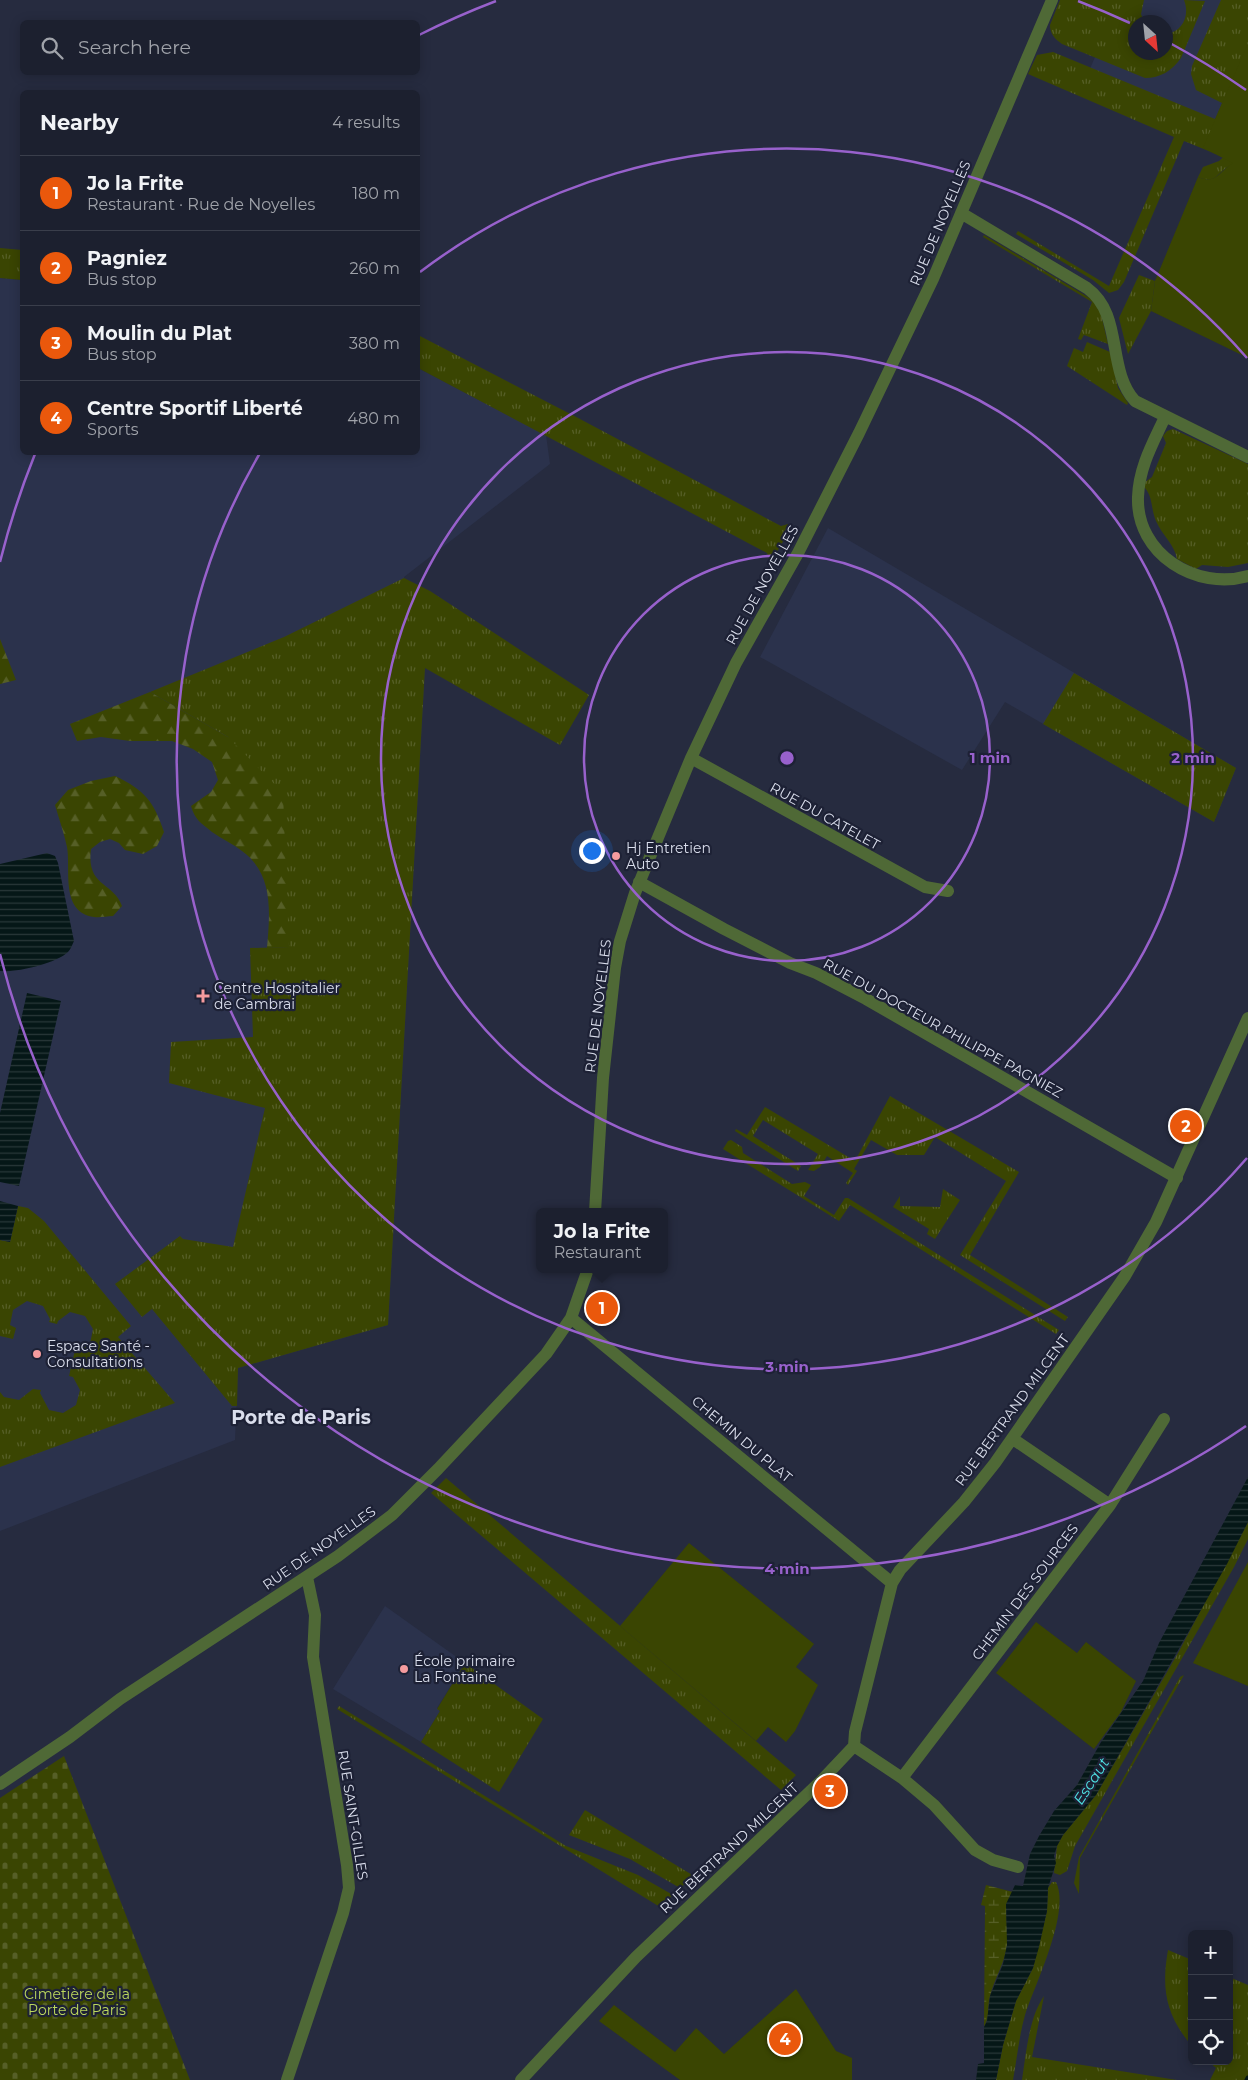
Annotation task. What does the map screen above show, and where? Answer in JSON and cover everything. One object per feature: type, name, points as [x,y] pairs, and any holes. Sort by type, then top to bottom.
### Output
[{"type":"street","name":"RUE DE NOYELLES","points":[[595,1208],[603,1078],[616,968],[620,941],[639,882],[691,758],[736,663],[780,588],[859,433],[937,271],[1052,0]]},
{"type":"street","points":[[961,214],[1074,280],[1100,298],[1107,311],[1120,372],[1126,389],[1135,401],[1248,457]]},
{"type":"street","points":[[1165,417],[1141,474],[1138,502],[1147,534],[1163,555],[1188,573],[1199,578],[1219,580],[1248,576]]},
{"type":"street","name":"RUE DU CATELET","points":[[691,758],[925,887],[948,891]]},
{"type":"street","name":"RUE DU DOCTEUR PHILIPPE PAGNIEZ","points":[[639,882],[790,963],[816,973],[866,999],[1177,1178]]},
{"type":"street","name":"RUE BERTRAND MILCENT","points":[[521,2080],[619,1974],[820,1782],[854,1746],[855,1732],[892,1583],[900,1570],[978,1485],[1013,1438],[1125,1276],[1156,1222],[1177,1178],[1248,1018]]},
{"type":"street","name":"RUE DE NOYELLES","points":[[0,1784],[70,1737],[120,1699],[307,1577],[381,1523],[422,1486],[546,1354],[571,1318],[587,1273]]},
{"type":"street","name":"CHEMIN DU PLAT","points":[[571,1318],[892,1583]]},
{"type":"street","name":"CHEMIN DES SOURCES","points":[[902,1778],[1110,1505],[1164,1419]]},
{"type":"street","points":[[1013,1438],[1110,1505]]},
{"type":"street","name":"RUE SAINT-GILLES","points":[[287,2080],[343,1913],[349,1888],[344,1844],[313,1657],[315,1615],[307,1577]]},
{"type":"street","points":[[854,1746],[902,1778],[944,1814],[975,1850],[994,1860],[1018,1867]]},
{"type":"shaded area","points":[[1119,0],[1248,0],[1248,43],[1203,148],[1079,95]]},
{"type":"shaded area","name":"Centre Hospitalier de Cambrai","points":[[0,278],[20,280],[20,455],[420,455],[420,369],[546,435],[550,464],[404,577],[425,667],[388,1325],[238,1368],[235,1440],[0,1531]]},
{"type":"shaded area","points":[[828,528],[1236,768],[1214,822],[1005,702],[962,770],[760,657]]},
{"type":"shaded area","name":"École primaire La Fontaine","points":[[385,1606],[465,1663],[437,1708],[440,1711],[421,1742],[333,1689]]},
{"type":"green space","points":[[1060,0],[1144,0],[1141,15],[1128,15],[1128,60],[1173,60],[1173,32],[1184,22],[1186,6],[1184,0],[1205,1],[1181,58],[1170,70],[1150,78],[1145,78],[1062,44],[1052,34],[1050,25]]},
{"type":"green space","points":[[1221,0],[1248,0],[1248,128],[1216,154],[1184,141],[1124,282],[1118,290],[1109,293],[1093,280],[1016,234],[1018,231],[1109,286],[1174,137],[1028,74],[1037,55],[1053,52],[1215,119],[1222,103],[1196,90],[1191,74],[1192,66]]},
{"type":"green space","points":[[1248,43],[1248,358],[1151,311],[1155,281],[1198,177],[1204,179],[1214,178],[1233,163],[1203,148]]},
{"type":"green space","points":[[1235,147],[1248,158],[1231,165],[1213,179],[1209,180],[1198,177],[1203,167],[1219,161]]},
{"type":"green space","points":[[984,235],[1093,300],[1101,314],[1108,344],[1084,335],[1081,340],[1078,339],[1092,302],[983,237]]},
{"type":"green space","points":[[0,248],[20,250],[20,280],[0,278]]},
{"type":"green space","points":[[1139,275],[1155,281],[1151,311],[1128,354],[1119,318]]},
{"type":"green space","points":[[420,336],[781,526],[788,524],[792,526],[771,562],[767,553],[420,369]]},
{"type":"green space","points":[[1087,342],[1110,352],[1118,388],[1128,403],[1127,405],[1067,366],[1074,348],[1083,352]]},
{"type":"green space","points":[[1173,429],[1248,464],[1248,563],[1228,567],[1202,565],[1196,569],[1177,559],[1174,549],[1154,517],[1149,495],[1145,488],[1145,482],[1152,477],[1166,443],[1163,436],[1167,431]]},
{"type":"green space","points":[[404,578],[430,591],[589,695],[560,745],[425,668],[388,1325],[238,1368],[237,1406],[232,1406],[152,1309],[142,1317],[115,1284],[180,1236],[183,1239],[233,1247],[265,1108],[169,1083],[171,1042],[253,1037],[250,948],[289,947],[228,737],[150,692],[284,637]]},
{"type":"green space","points":[[0,639],[16,680],[0,684]]},
{"type":"green space","points":[[1074,673],[1236,768],[1214,822],[1043,724]]},
{"type":"green space","points":[[150,692],[228,737],[283,793],[289,947],[267,948],[268,895],[260,871],[252,860],[239,848],[216,835],[205,826],[193,811],[191,806],[211,792],[218,780],[212,762],[193,749],[172,741],[130,741],[101,737],[77,741],[70,724]]},
{"type":"green space","points":[[115,776],[134,786],[147,798],[164,832],[157,846],[143,854],[125,850],[119,843],[110,839],[100,842],[91,849],[92,870],[96,877],[118,898],[122,906],[113,916],[94,917],[83,914],[76,907],[72,899],[69,889],[67,847],[55,805],[68,790],[91,781]]},
{"type":"green space","points":[[890,1096],[1019,1172],[970,1255],[1068,1317],[1065,1321],[960,1255],[1006,1181],[935,1137],[924,1155],[897,1155],[871,1140],[854,1169],[857,1171],[848,1185],[846,1183],[853,1173],[827,1156],[820,1167],[814,1171],[808,1170],[818,1154],[763,1120],[753,1136],[801,1166],[798,1171],[735,1131],[736,1129],[747,1135],[765,1107],[855,1161]]},
{"type":"green space","points":[[731,1140],[742,1147],[743,1153],[792,1184],[805,1182],[811,1185],[804,1196],[834,1215],[845,1198],[848,1198],[1059,1330],[1056,1334],[850,1205],[839,1221],[723,1149],[728,1141]]},
{"type":"green space","points":[[943,1189],[960,1200],[935,1239],[927,1234],[929,1229],[893,1207],[900,1196],[900,1206],[940,1207]]},
{"type":"green space","points":[[18,1206],[28,1208],[44,1221],[131,1326],[118,1337],[175,1403],[0,1467],[0,1392],[4,1397],[19,1400],[33,1389],[41,1390],[40,1393],[49,1410],[63,1413],[76,1405],[80,1390],[73,1377],[69,1376],[75,1350],[78,1351],[90,1344],[93,1329],[85,1316],[70,1312],[58,1321],[57,1324],[49,1322],[50,1319],[43,1306],[27,1301],[13,1310],[10,1325],[16,1328],[13,1339],[0,1336],[0,1240],[10,1242]]},
{"type":"green space","points":[[446,1478],[796,1775],[781,1790],[431,1493]]},
{"type":"green space","points":[[1248,1522],[1248,1539],[1234,1567],[1075,1846],[1067,1871],[1060,1875],[1054,1873],[1057,1846],[1063,1835],[1096,1795],[1178,1653]]},
{"type":"green space","points":[[689,1543],[814,1644],[796,1667],[818,1685],[795,1731],[786,1742],[768,1727],[756,1741],[620,1626]]},
{"type":"green space","points":[[1248,1562],[1248,1686],[1193,1663]]},
{"type":"green space","points":[[1036,1622],[1077,1653],[1086,1642],[1136,1681],[1121,1712],[1094,1749],[996,1673]]},
{"type":"green space","points":[[465,1663],[543,1719],[499,1792],[421,1742],[440,1711],[437,1709]]},
{"type":"green space","points":[[1184,1675],[1080,1858],[1079,1894],[1074,1883],[1079,1857],[1180,1677]]},
{"type":"green space","points":[[339,1706],[566,1846],[638,1875],[673,1895],[660,1907],[337,1709]]},
{"type":"green space","name":"Cimetière de la Porte de Paris","points":[[64,1756],[190,2080],[0,2080],[0,1798]]},
{"type":"green space","points":[[585,1810],[694,1876],[680,1888],[630,1859],[569,1835]]},
{"type":"green space","points":[[1052,1882],[1056,1882],[1059,1895],[1059,1911],[1050,1948],[1025,2015],[1013,2080],[996,2080],[1003,2045],[1016,2001],[1033,1968],[1047,1911],[1048,1888]]},
{"type":"green space","points":[[986,1885],[1013,1892],[1007,1912],[1006,1952],[989,2000],[984,2027],[985,1906],[981,1905]]},
{"type":"green space","points":[[1168,1950],[1188,1958],[1188,2041],[1171,2013],[1166,1990]]},
{"type":"green space","points":[[1233,1979],[1248,1985],[1248,2080],[1210,2080],[1216,2068],[1213,2065],[1233,2065]]},
{"type":"green space","points":[[796,1989],[836,2051],[852,2058],[852,2080],[680,2080],[599,2021],[614,2005],[675,2052],[696,2028],[724,2054]]},
{"type":"green space","points":[[1044,1996],[1032,2057],[1177,2080],[1022,2080],[1032,2025]]},
{"type":"water","points":[[47,853],[55,856],[58,863],[74,941],[68,952],[55,960],[26,969],[0,971],[0,864]]},
{"type":"water","points":[[27,993],[61,1001],[19,1186],[0,1182],[0,1113]]},
{"type":"water","points":[[0,1201],[18,1206],[10,1242],[0,1240]]},
{"type":"water","name":"Escaut","points":[[1248,1477],[1248,1522],[1227,1564],[1096,1795],[1063,1835],[1057,1846],[1054,1856],[1056,1863],[1048,1888],[1047,1911],[1039,1947],[1033,1968],[1016,2001],[1003,2045],[996,2080],[976,2080],[978,2064],[984,2063],[984,2027],[987,2021],[990,1996],[1003,1964],[1007,1945],[1006,1904],[1015,1885],[1023,1886],[1030,1854],[1054,1811],[1077,1785],[1101,1742],[1143,1681],[1159,1643]]},
{"type":"place","name":"Hj Entretien Auto","points":[[616,856]]},
{"type":"place","name":"Centre Hospitalier de Cambrai","points":[[203,996]]},
{"type":"place","name":"Pagniez","points":[[1186,1126]]},
{"type":"place","name":"Jo la Frite","points":[[602,1308]]},
{"type":"place","name":"Espace Santé - Consultations","points":[[37,1354]]},
{"type":"place","name":"École primaire La Fontaine","points":[[404,1669]]},
{"type":"place","name":"Moulin du Plat","points":[[830,1791]]},
{"type":"place","name":"Centre Sportif Liberté","points":[[785,2039]]},
{"type":"district","name":"Porte de Paris","points":[[301,1417]]}]
